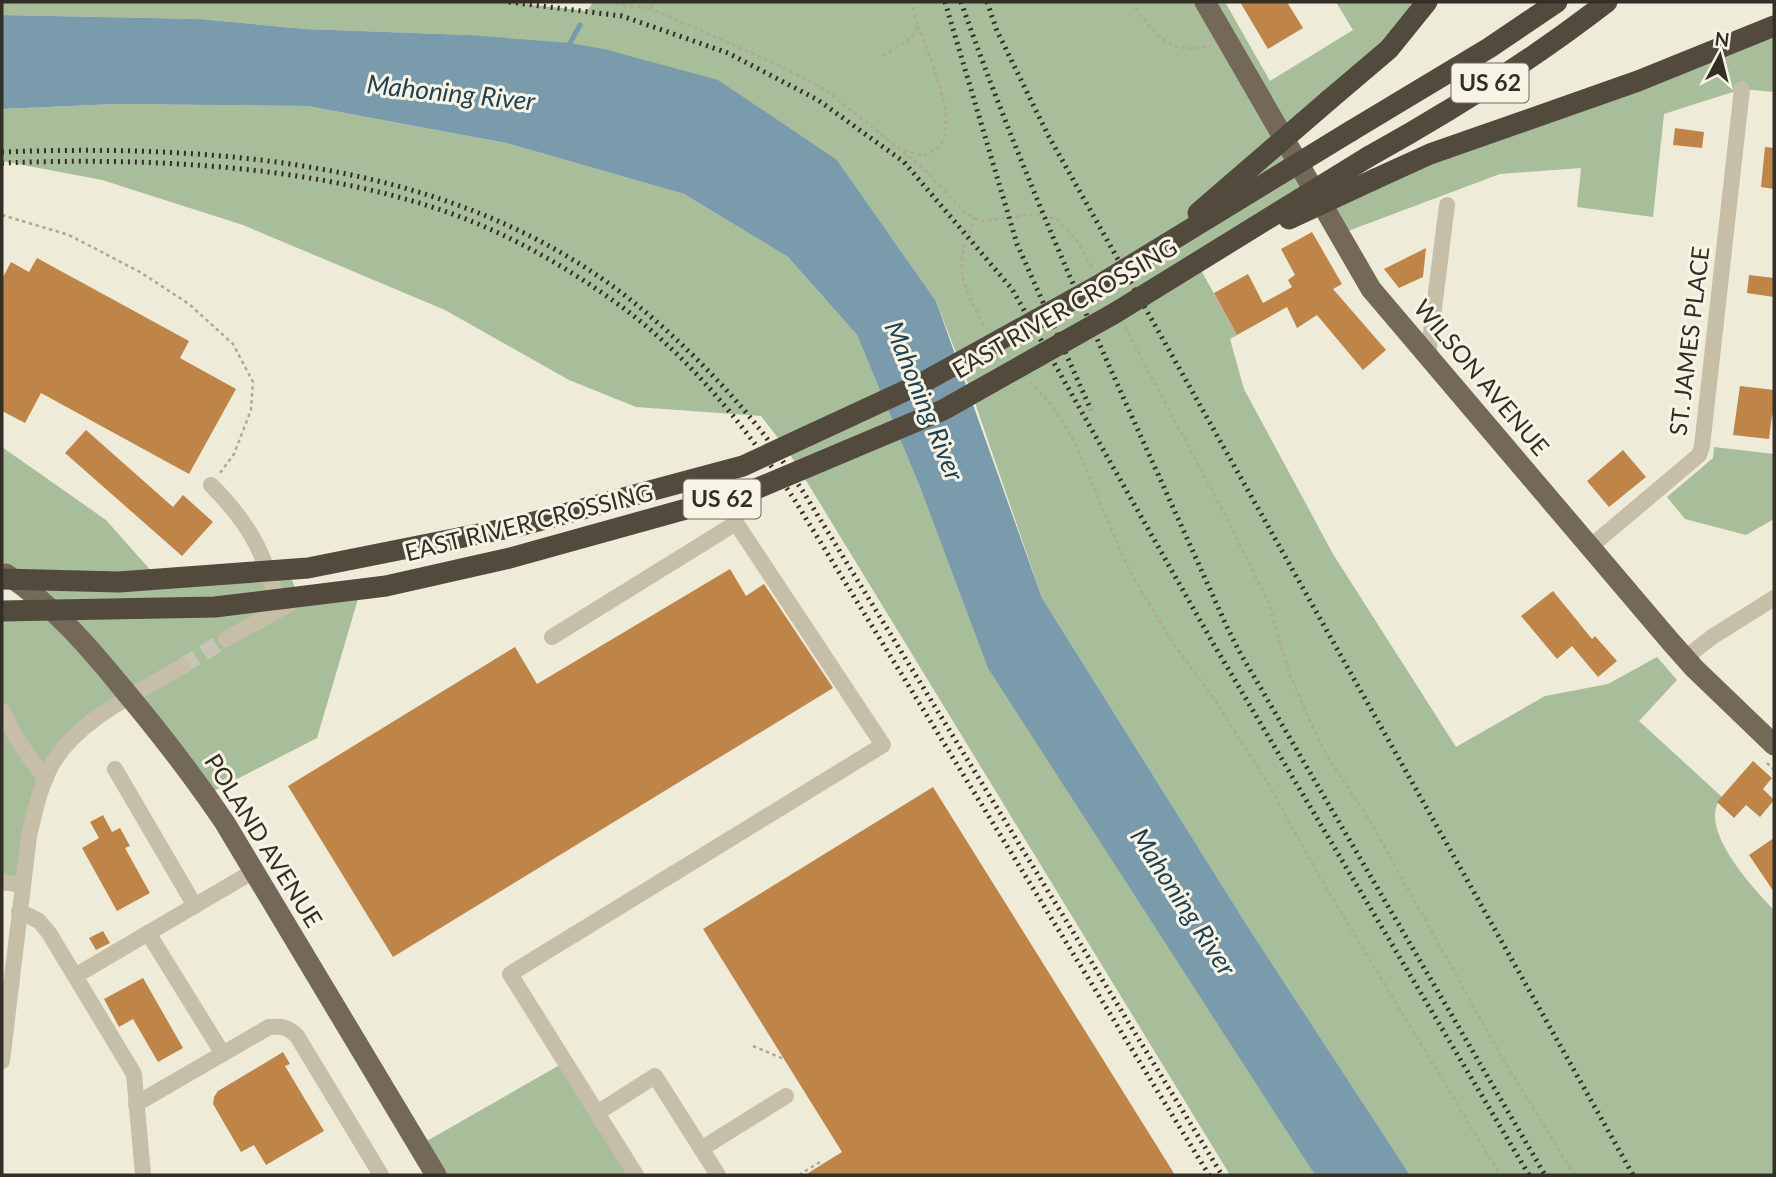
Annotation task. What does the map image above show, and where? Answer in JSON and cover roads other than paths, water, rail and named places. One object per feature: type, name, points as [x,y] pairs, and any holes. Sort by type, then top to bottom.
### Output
[{"type":"highway","points":[[1145,257],[1389,49],[1427,2]]},
{"type":"highway","name":"EAST RIVER CROSSING","points":[[2,579],[119,582],[307,568],[519,526],[743,466],[922,383],[1145,257],[1489,48],[1558,2]]},
{"type":"highway","name":"EAST RIVER CROSSING","points":[[2,611],[215,607],[386,586],[510,558],[751,491],[943,410],[1115,313],[1368,157],[1434,120],[1567,33],[1607,2]]},
{"type":"highway","points":[[1202,259],[1430,154],[1637,80],[1774,26]]},
{"type":"main road","name":"WILSON AVENUE","points":[[1205,2],[1371,289],[1685,658],[1774,745]]},
{"type":"main road","name":"POLAND AVENUE","points":[[2,570],[69,626],[197,781],[436,1175]]},
{"type":"street","name":"ST. JAMES PLACE","points":[[1590,547],[1699,455],[1702,446],[1742,89]]},
{"type":"street","points":[[1428,356],[1447,205]]},
{"type":"street","points":[[211,485],[235,509],[252,536],[266,563],[279,608]]},
{"type":"street","points":[[552,637],[736,523],[883,746],[510,974],[636,1175]]},
{"type":"street","points":[[226,639],[279,608],[327,589],[363,582]]},
{"type":"street","points":[[1685,658],[1712,637],[1774,598]]},
{"type":"street","points":[[2,1060],[22,885],[36,806],[46,778],[62,749],[95,719],[183,666]]},
{"type":"street","points":[[2,711],[31,762],[46,778]]},
{"type":"street","points":[[115,769],[195,906]]},
{"type":"street","points":[[75,976],[254,871]]},
{"type":"street","points":[[2,882],[22,885]]},
{"type":"street","points":[[19,911],[38,920],[44,927],[134,1074],[143,1175]]},
{"type":"street","points":[[148,933],[223,1054]]},
{"type":"street","points":[[136,1104],[269,1027],[280,1026],[290,1029],[297,1036],[381,1175]]},
{"type":"street","points":[[597,1113],[655,1076],[718,1175]]},
{"type":"street","points":[[701,1149],[786,1096]]},
{"type":"water","name":"Mahoning River","points":[[2,15],[200,19],[305,29],[468,35],[570,43],[604,49],[718,80],[837,160],[936,301],[1042,598],[1248,927],[1410,1175],[1315,1175],[988,668],[922,492],[857,335],[788,257],[684,194],[506,143],[307,106],[116,104],[2,109]]},
{"type":"waterway","points":[[570,43],[580,25]]},
{"type":"tunnel","points":[[183,666],[226,639]]},
{"type":"railway","points":[[509,2],[622,16],[728,53],[818,100],[904,162],[1012,289],[1214,645],[1529,1175]]},
{"type":"railway","points":[[945,2],[1017,244],[1091,410]]},
{"type":"railway","points":[[961,2],[1021,160],[1054,238],[1121,394],[1226,625],[1545,1175]]},
{"type":"railway","points":[[987,2],[997,31],[1048,135],[1633,1175]]},
{"type":"railway","points":[[2,152],[166,152],[249,159],[332,171],[412,190],[490,218],[563,254],[650,316],[684,346],[732,397],[768,439],[804,493],[1222,1175]]},
{"type":"railway","points":[[2,163],[117,162],[237,168],[297,176],[412,201],[466,219],[527,247],[585,282],[648,327],[716,396],[757,446],[794,499],[1209,1175]]}]
